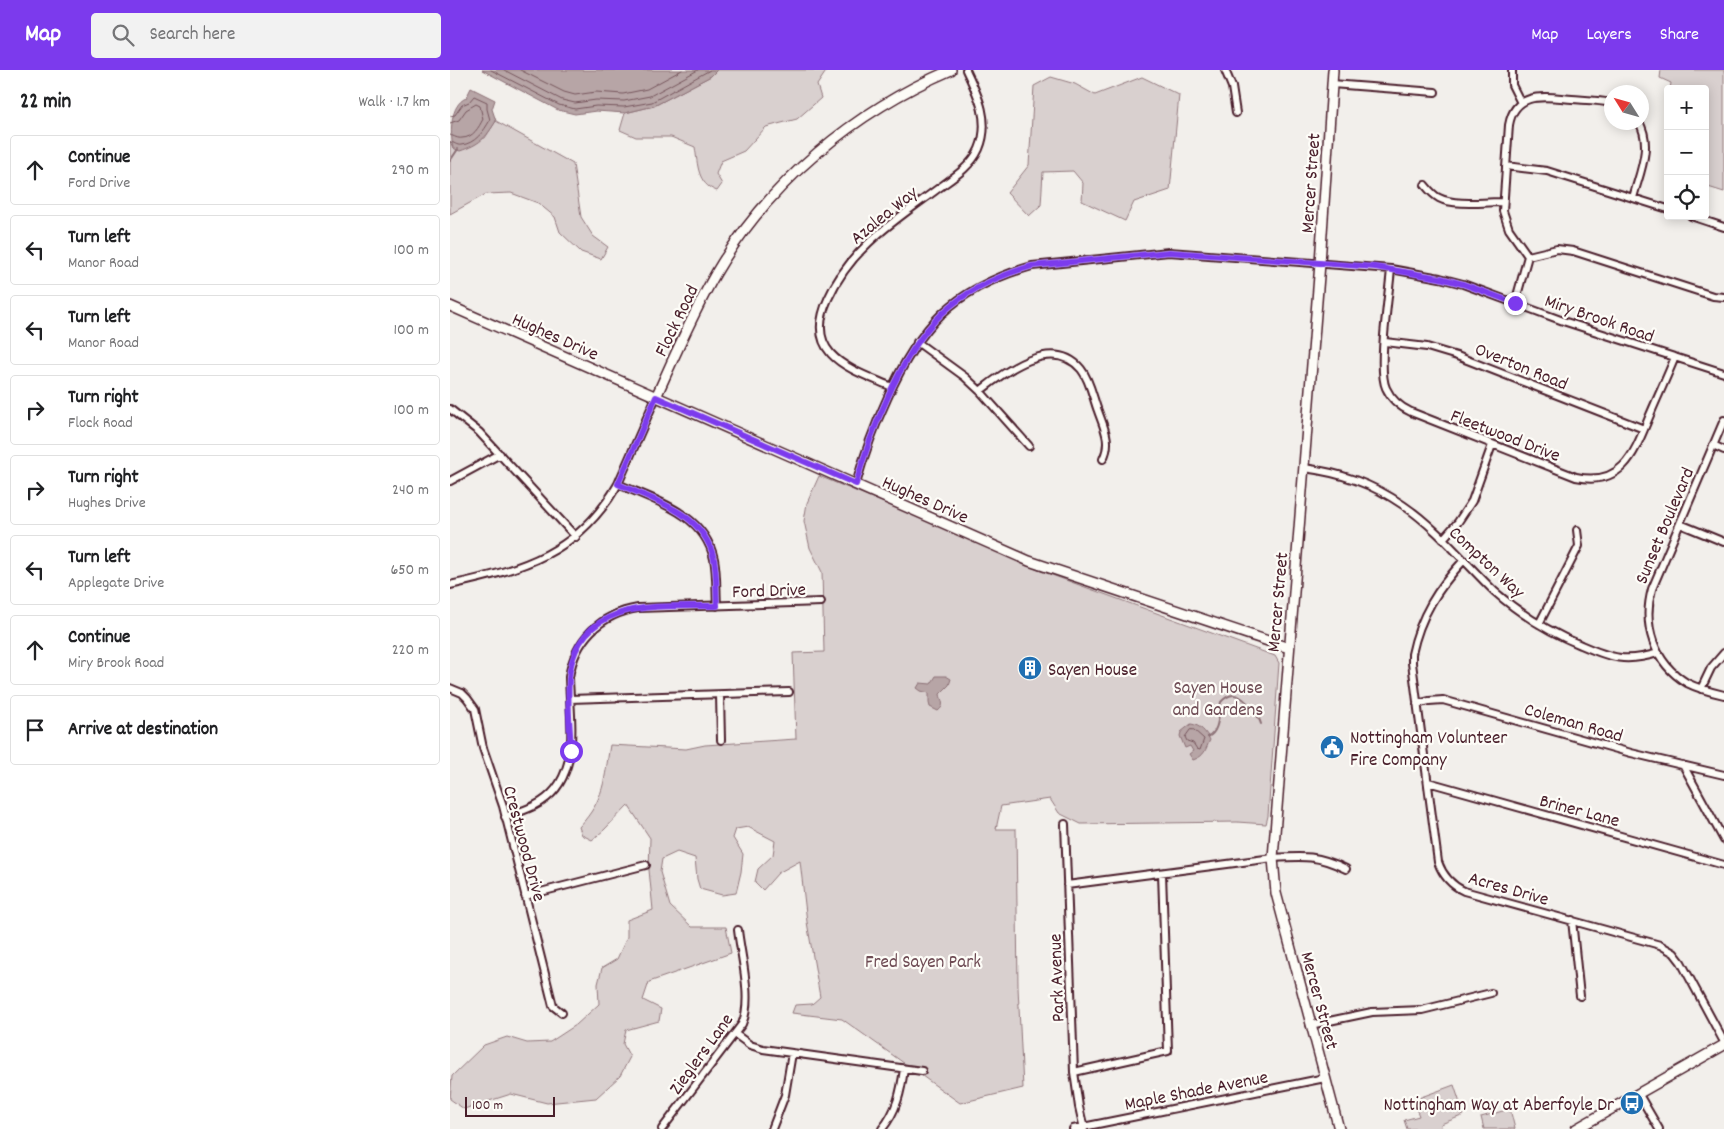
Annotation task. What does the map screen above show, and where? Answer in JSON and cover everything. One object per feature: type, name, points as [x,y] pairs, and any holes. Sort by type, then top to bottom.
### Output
[{"type":"street","name":"Flock Road","points":[[450,585],[499,573],[539,559],[576,537],[596,517],[618,484],[695,313],[716,273],[746,230],[778,191],[822,149],[867,115],[908,90],[951,70]]},
{"type":"street","name":"Azalea Way","points":[[892,387],[842,365],[835,360],[825,347],[822,339],[820,331],[822,314],[837,281],[859,251],[884,229],[959,173],[974,158],[982,142],[984,122],[980,101],[966,70]]},
{"type":"street","points":[[1225,70],[1232,87],[1236,113]]},
{"type":"street","name":"Mercer Street","points":[[1333,70],[1320,263],[1273,858],[1276,893],[1339,1129]]},
{"type":"street","points":[[1512,70],[1512,85],[1521,103]]},
{"type":"street","points":[[1332,84],[1435,92]]},
{"type":"street","points":[[1528,256],[1509,229],[1503,202],[1510,119],[1521,103],[1533,97],[1540,96],[1604,102]]},
{"type":"street","points":[[1633,198],[1646,151],[1642,130]]},
{"type":"street","points":[[1506,166],[1547,171],[1664,208]]},
{"type":"street","points":[[1425,185],[1441,200],[1451,202],[1503,202]]},
{"type":"street","points":[[1703,220],[1724,227]]},
{"type":"street","points":[[1528,256],[1557,250],[1573,251],[1713,296],[1724,297]]},
{"type":"street","name":"Miry Brook Road","points":[[856,484],[868,442],[902,366],[917,342],[941,315],[964,296],[994,279],[1032,266],[1169,252],[1391,269],[1463,284],[1675,358],[1724,373]]},
{"type":"street","points":[[1515,303],[1528,256]]},
{"type":"street","name":"Fleetwood Drive","points":[[1391,269],[1382,370],[1386,388],[1396,402],[1410,412],[1576,477],[1593,479],[1610,475],[1625,465],[1635,450],[1675,358]]},
{"type":"street","name":"Hughes Drive","points":[[450,306],[1029,561],[1289,648]]},
{"type":"street","points":[[917,342],[952,366],[980,392],[1029,446]]},
{"type":"street","name":"Overton Road","points":[[1384,342],[1427,347],[1457,356],[1644,430]]},
{"type":"street","points":[[980,392],[997,377],[1022,363],[1053,355],[1068,359],[1084,374],[1107,435],[1107,449],[1102,459]]},
{"type":"street","points":[[450,409],[468,422],[500,454],[541,501],[576,537]]},
{"type":"street","name":"Sunset Boulevard","points":[[1724,420],[1652,589],[1648,614],[1649,629],[1664,663],[1689,684],[1724,695]]},
{"type":"street","points":[[1443,540],[1472,501],[1492,444]]},
{"type":"street","points":[[1713,445],[1724,450]]},
{"type":"street","points":[[450,481],[500,454]]},
{"type":"street","name":"Compton Way","points":[[1304,468],[1331,472],[1350,478],[1377,490],[1403,505],[1419,517],[1494,591],[1539,624],[1575,643],[1607,656],[1627,660],[1658,653]]},
{"type":"street","points":[[618,484],[672,507],[696,524],[707,541],[713,556],[717,606]]},
{"type":"street","points":[[1680,524],[1724,542]]},
{"type":"street","points":[[1539,624],[1579,546],[1577,530]]},
{"type":"street","name":"Acres Drive","points":[[1464,560],[1438,590],[1429,606],[1414,646],[1412,663],[1438,862],[1441,870],[1450,883],[1464,892],[1660,945],[1674,953],[1681,962],[1724,1043]]},
{"type":"street","name":"Ford Drive","points":[[505,817],[542,801],[557,787],[563,778],[571,751],[570,677],[574,657],[585,638],[601,622],[619,612],[638,608],[821,602]]},
{"type":"street","points":[[1701,689],[1711,668],[1724,653]]},
{"type":"street","name":"Crestwood Drive","points":[[450,688],[462,693],[475,710],[483,748],[505,817],[553,1006],[562,1013]]},
{"type":"street","points":[[570,699],[789,692]]},
{"type":"street","points":[[720,694],[721,740]]},
{"type":"street","name":"Coleman Road","points":[[1417,704],[1443,700],[1632,753],[1724,775]]},
{"type":"street","points":[[1682,765],[1724,840]]},
{"type":"street","name":"Briner Lane","points":[[1428,782],[1724,865]]},
{"type":"street","name":"Park Avenue","points":[[1064,824],[1074,1072],[1078,1107],[1084,1128]]},
{"type":"street","points":[[1067,885],[1273,858],[1305,856],[1330,861],[1346,869]]},
{"type":"street","points":[[525,896],[646,865]]},
{"type":"street","points":[[1074,1072],[1168,1051],[1162,873]]},
{"type":"street","points":[[1572,920],[1580,996]]},
{"type":"street","name":"Zieglers Lane","points":[[662,1129],[735,1034],[745,1017],[748,1002],[738,930]]},
{"type":"street","points":[[1310,1025],[1372,1012],[1422,1010],[1491,993]]},
{"type":"street","points":[[735,1034],[757,1048],[922,1071]]},
{"type":"street","points":[[1576,1129],[1724,1043]]},
{"type":"street","points":[[772,1129],[785,1095],[792,1053]]},
{"type":"street","points":[[882,1129],[898,1102],[904,1068]]},
{"type":"street","name":"Maple Shade Avenue","points":[[1073,1129],[1325,1078]]},
{"type":"street","points":[[1638,1093],[1658,1129]]},
{"type":"green space","points":[[717,70],[827,70],[817,85],[821,98],[797,119],[766,127],[744,151],[721,161],[716,174],[722,184],[717,191],[710,188],[702,179],[695,147],[671,137],[636,137],[620,130],[625,113],[654,106],[711,76]]},
{"type":"green space","points":[[1661,70],[1724,70],[1724,192],[1709,187],[1709,85],[1671,85],[1671,83],[1660,78]]},
{"type":"green space","points":[[1051,77],[1075,84],[1095,95],[1142,77],[1179,95],[1170,190],[1134,202],[1125,221],[1082,201],[1083,183],[1073,171],[1043,172],[1041,205],[1029,216],[1007,193],[1029,165],[1034,86]]},
{"type":"green space","points":[[496,121],[573,164],[581,217],[593,236],[608,247],[601,259],[581,252],[560,232],[555,217],[538,203],[511,193],[486,194],[450,214],[450,141],[453,148],[485,138]]},
{"type":"green space","points":[[819,476],[928,521],[1038,570],[1275,656],[1279,663],[1266,824],[1237,822],[1081,824],[1059,813],[1050,799],[1001,806],[996,829],[1016,829],[1018,987],[1023,1088],[960,1103],[842,1019],[792,1013],[795,1005],[812,1004],[820,997],[807,922],[800,861],[778,873],[763,890],[755,882],[758,869],[773,855],[775,841],[748,827],[736,829],[733,838],[743,854],[736,893],[722,895],[700,889],[695,858],[677,852],[662,859],[660,872],[670,906],[692,927],[726,927],[731,953],[649,982],[643,1000],[661,1009],[659,1021],[626,1030],[623,1044],[630,1057],[620,1076],[596,1098],[547,1103],[511,1094],[464,1109],[450,1099],[452,1076],[484,1045],[507,1037],[527,1043],[550,1042],[576,1025],[599,1004],[598,984],[602,968],[617,959],[627,937],[627,920],[653,910],[649,870],[650,838],[628,805],[592,840],[582,835],[579,827],[588,817],[599,798],[610,745],[686,749],[705,745],[796,739],[793,653],[824,652],[822,572],[810,548],[804,521],[807,503]]},
{"type":"green space","points":[[1454,1085],[1464,1115],[1441,1124],[1442,1129],[1407,1129],[1404,1120],[1419,1116],[1413,1100]]},
{"type":"green space","points":[[1510,1109],[1515,1129],[1484,1129],[1481,1117]]},
{"type":"water","points":[[482,70],[717,70],[711,76],[654,106],[625,113],[596,111],[575,114],[558,110]]},
{"type":"water","points":[[471,88],[495,100],[492,109],[496,121],[481,140],[473,146],[460,151],[453,148],[452,120],[457,107],[466,98]]},
{"type":"water","points":[[936,676],[946,676],[951,679],[949,685],[940,694],[942,705],[938,711],[930,707],[929,693],[917,688],[920,683],[931,684]]},
{"type":"water","points":[[1191,724],[1202,729],[1210,740],[1202,755],[1193,760],[1189,754],[1193,751],[1190,746],[1185,748],[1180,736],[1181,732]]},
{"type":"waterway","points":[[450,161],[458,149]]},
{"type":"waterway","points":[[1208,737],[1215,731],[1217,726],[1221,702],[1233,695],[1247,702],[1261,724]]},
{"type":"place","name":"Sayen House","points":[[1030,668]]},
{"type":"place","name":"Nottingham Volunteer Fire Company","points":[[1332,747]]},
{"type":"place","name":"Nottingham Way at Aberfoyle Dr","points":[[1632,1103]]},
{"type":"route","points":[[571,751],[571,668],[578,647],[592,629],[610,616],[638,608],[717,606],[714,561],[707,541],[696,524],[672,507],[618,484],[656,397],[856,484],[868,442],[910,351],[929,327],[964,296],[979,286],[1013,271],[1032,266],[1179,252],[1375,267],[1416,273],[1463,284],[1515,303]]},
{"type":"park label","name":"Sayen House and Gardens","points":[[1218,697]]},
{"type":"park label","name":"Fred Sayen Park","points":[[923,960]]}]
